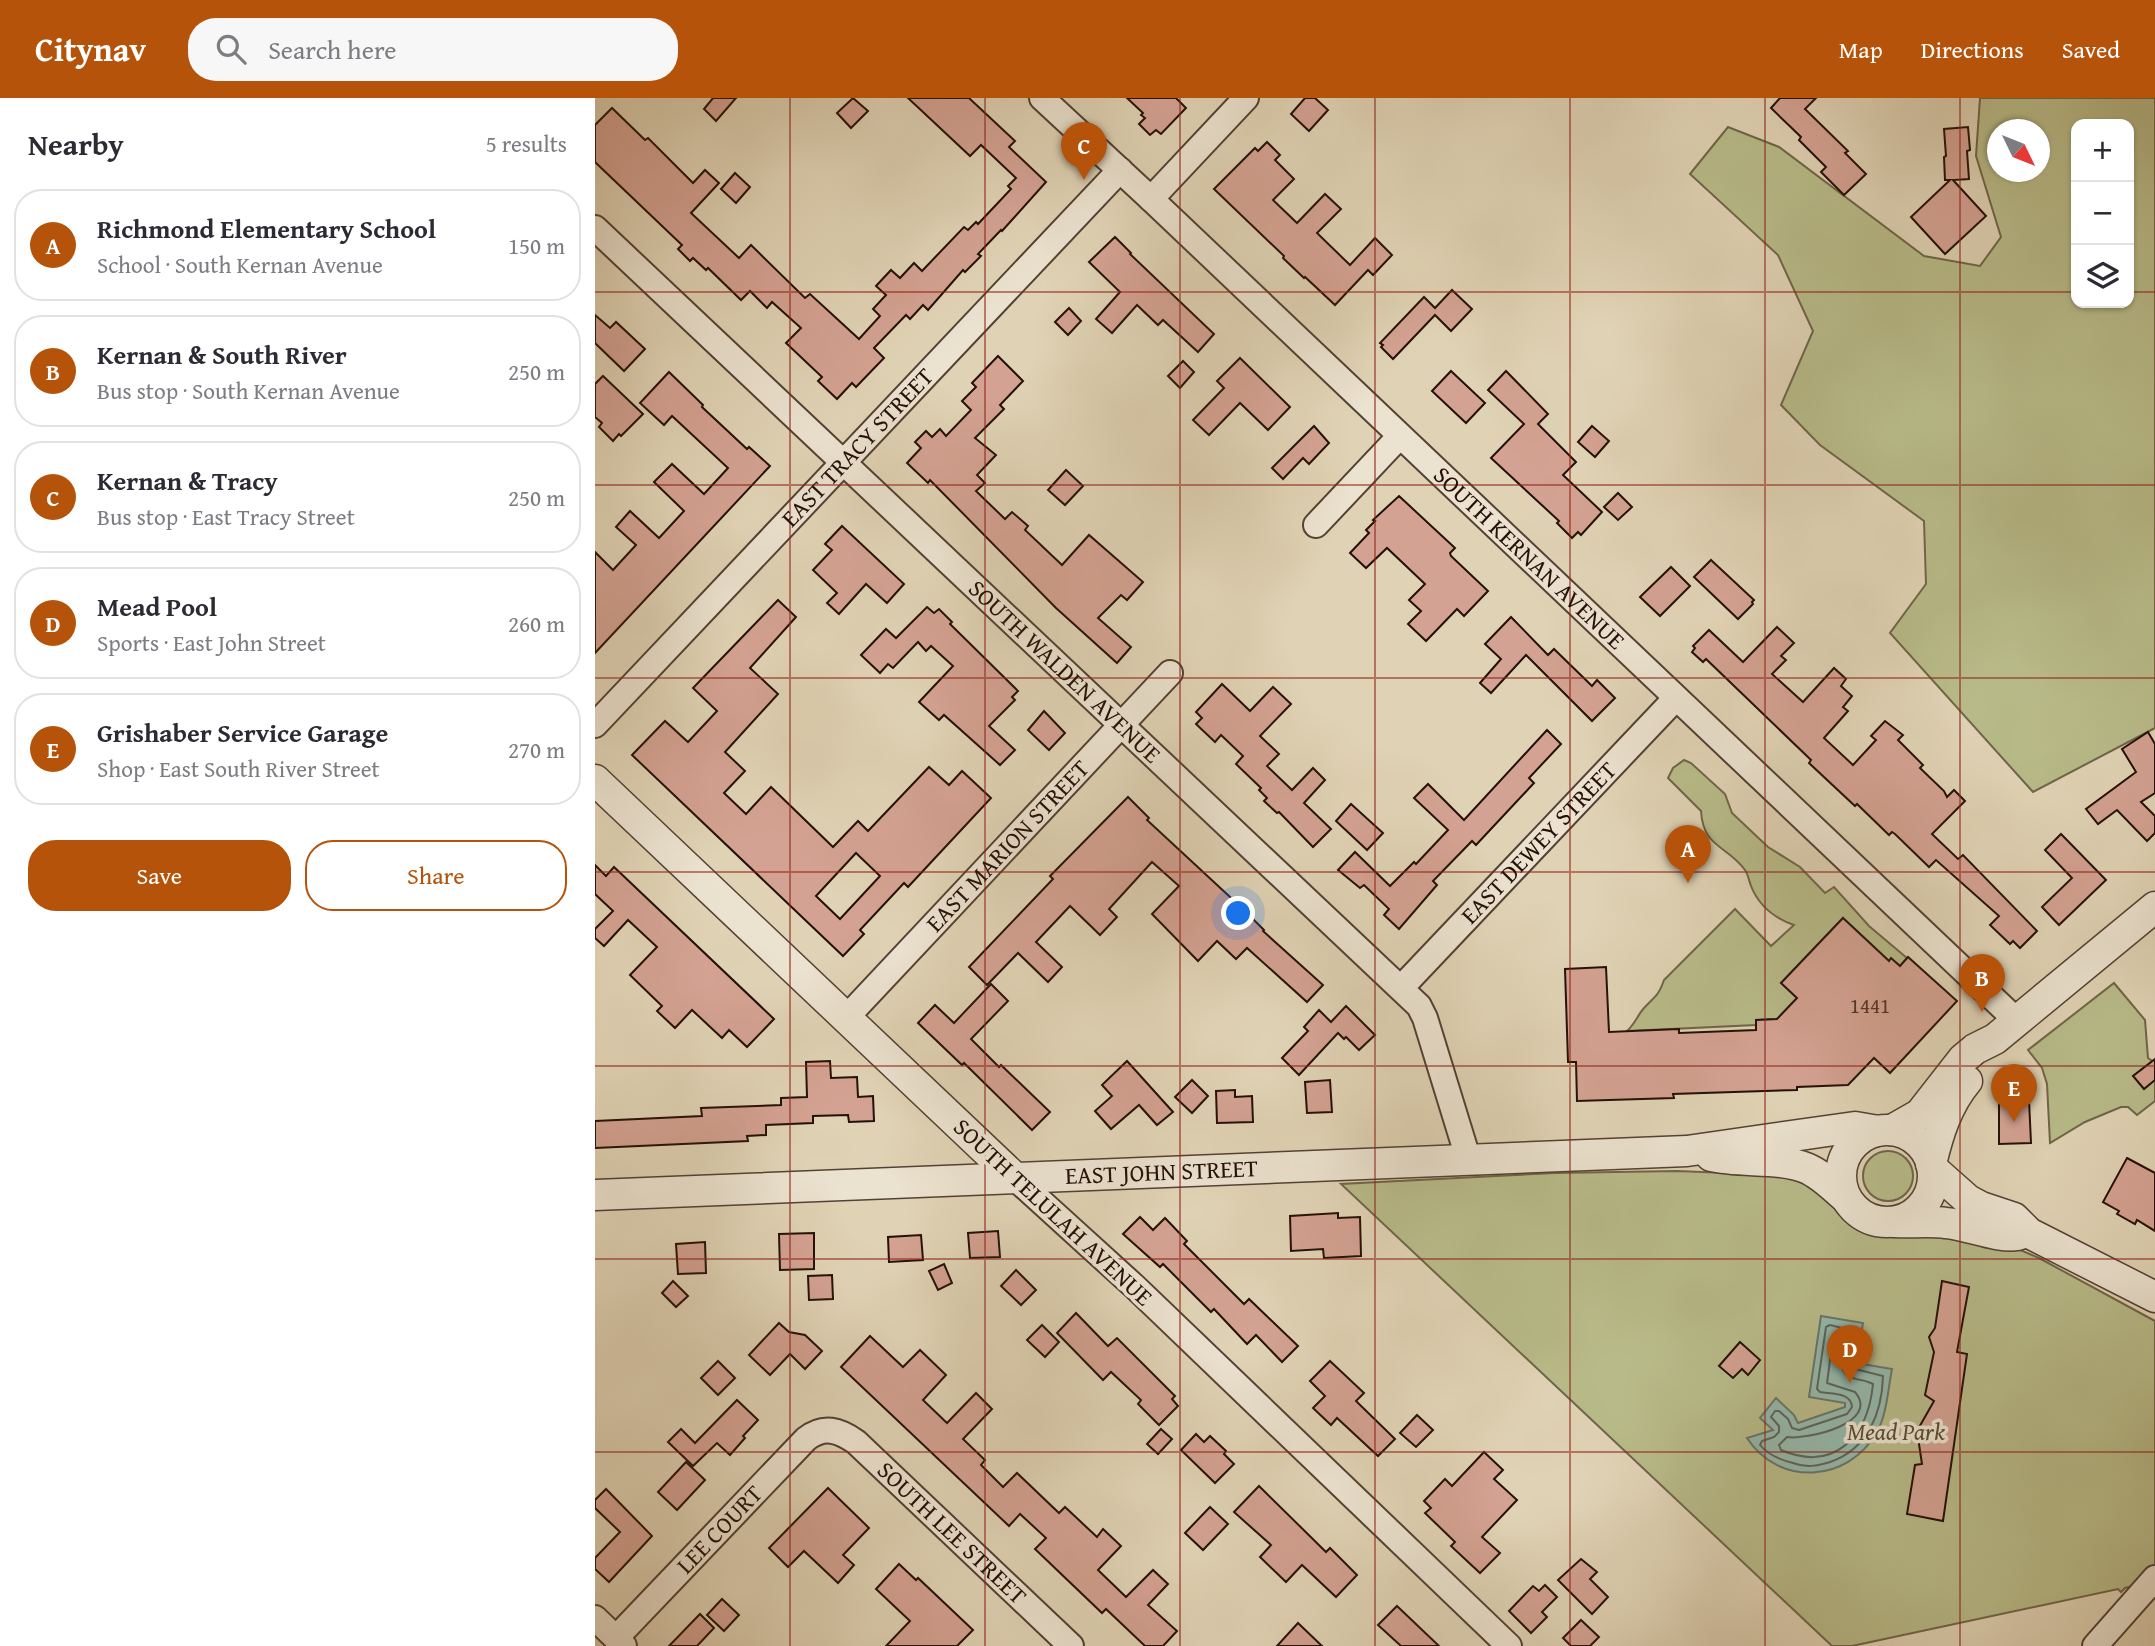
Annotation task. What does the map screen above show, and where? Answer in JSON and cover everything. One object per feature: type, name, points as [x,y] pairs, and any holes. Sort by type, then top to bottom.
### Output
[{"type":"street","name":"SOUTH KERNAN AVENUE","points":[[1042,98],[1676,698],[2006,1030]]},
{"type":"street","points":[[1151,199],[1247,98]]},
{"type":"street","name":"EAST TRACY STREET","points":[[595,725],[1120,170]]},
{"type":"street","name":"SOUTH WALDEN AVENUE","points":[[595,228],[1419,1006],[1425,1017],[1468,1158]]},
{"type":"street","points":[[1316,525],[1399,437]]},
{"type":"street","name":"EAST MARION STREET","points":[[846,1018],[1170,673]]},
{"type":"street","name":"EAST DEWEY STREET","points":[[1401,988],[1676,698]]},
{"type":"street","name":"SOUTH TELULAH AVENUE","points":[[595,780],[1015,1178],[1145,1297],[1509,1646]]},
{"type":"street","points":[[2028,1233],[2008,1236],[1944,1222],[1880,1222],[1866,1218],[1854,1210],[1846,1198],[1841,1185],[1840,1170],[1853,1144],[1864,1136],[1920,1114],[1963,1059],[2006,1030],[2155,907]]},
{"type":"street","points":[[1895,1222],[1908,1218],[1920,1209],[1928,1197],[1933,1183],[1932,1166],[1939,1132],[1947,1112],[1962,1086],[1986,1063],[2006,1030]]},
{"type":"street","name":"EAST JOHN STREET","points":[[595,1195],[1687,1150],[1855,1127],[1885,1130]]},
{"type":"street","points":[[1885,1130],[1905,1133],[1917,1141],[1926,1151],[1932,1166],[1968,1200],[2014,1217],[2028,1233],[2155,1297]]},
{"type":"street","name":"EAST JOHN STREET","points":[[1687,1150],[1728,1160],[1800,1166],[1823,1179],[1846,1198]]},
{"type":"street","name":"LEE COURT","points":[[620,1642],[806,1439],[820,1431],[829,1430]]},
{"type":"street","name":"SOUTH LEE STREET","points":[[829,1430],[844,1434],[856,1442],[1071,1646]]},
{"type":"street","points":[[2095,1646],[2155,1578]]},
{"type":"street","points":[[595,1618],[620,1642]]},
{"type":"green space","points":[[1980,98],[2155,98],[2155,728],[2033,792],[1890,633],[1926,584],[1924,521],[1820,445],[1781,405],[1813,331],[1778,255],[1690,174],[1728,127],[1779,147],[1924,256],[1980,266],[2001,237],[1976,156]]},
{"type":"green space","points":[[1684,760],[1691,763],[1725,794],[1732,813],[1768,847],[1800,867],[1825,893],[1834,887],[1869,926],[1907,958],[1900,966],[1891,959],[1889,961],[1843,918],[1781,983],[1797,998],[1777,1019],[1757,1020],[1756,1025],[1627,1031],[1658,993],[1664,980],[1735,909],[1771,946],[1794,925],[1780,919],[1763,905],[1754,893],[1745,870],[1706,832],[1701,811],[1668,778],[1673,768]]},
{"type":"green space","points":[[2114,983],[2145,1020],[2148,1058],[2155,1063],[2155,1101],[2137,1115],[2128,1107],[2121,1107],[2085,1122],[2050,1143],[2047,1084],[2042,1068],[2028,1050]]},
{"type":"green space","points":[[1888,1151],[1906,1158],[1913,1176],[1906,1194],[1888,1201],[1870,1194],[1863,1176],[1870,1158]]},
{"type":"green space","name":"Mead Park","points":[[1677,1171],[1778,1175],[1805,1179],[1830,1197],[1848,1219],[1871,1230],[2004,1243],[2039,1258],[2155,1321],[2155,1581],[2125,1588],[2121,1592],[2118,1589],[1852,1646],[1832,1646],[1341,1184],[1555,1173]]},
{"type":"water","points":[[1821,1316],[1863,1323],[1856,1363],[1892,1369],[1887,1401],[1877,1432],[1864,1449],[1849,1461],[1832,1469],[1795,1471],[1777,1465],[1761,1454],[1747,1438],[1773,1430],[1760,1418],[1776,1398],[1794,1415],[1798,1423],[1845,1407],[1845,1403],[1809,1397]]},
{"type":"building","points":[[713,98],[736,98],[716,121],[704,109]]},
{"type":"building","points":[[853,98],[868,111],[851,128],[837,113]]},
{"type":"building","points":[[908,98],[969,98],[1015,141],[1009,147],[1046,182],[978,254],[981,256],[965,272],[963,270],[928,310],[923,305],[910,319],[906,315],[874,348],[884,358],[856,387],[852,383],[837,399],[818,381],[822,377],[786,343],[801,328],[772,302],[767,308],[750,291],[741,300],[708,268],[706,270],[693,258],[690,261],[678,249],[682,245],[595,162],[595,125],[612,108],[645,140],[648,138],[693,183],[705,170],[719,183],[691,213],[739,258],[751,245],[805,298],[810,294],[859,339],[880,316],[873,309],[886,295],[876,286],[891,270],[900,278],[914,263],[922,271],[964,227],[968,230],[976,222],[978,224],[1011,189],[1008,186],[1016,178],[981,145],[970,156]]},
{"type":"building","points":[[1127,98],[1176,98],[1186,108],[1161,134],[1156,130],[1150,135],[1139,124],[1145,118],[1141,115],[1143,113]]},
{"type":"building","points":[[1305,98],[1315,98],[1328,110],[1309,131],[1291,114]]},
{"type":"building","points":[[1780,98],[1816,98],[1805,109],[1848,151],[1845,153],[1866,174],[1844,195],[1821,172],[1826,167],[1799,140],[1801,137],[1771,108]]},
{"type":"building","points":[[1968,127],[1969,179],[1953,180],[1986,216],[1945,254],[1911,217],[1950,180],[1945,180],[1944,129]]},
{"type":"building","points":[[1267,142],[1280,155],[1275,160],[1294,179],[1273,200],[1297,223],[1325,194],[1341,209],[1317,233],[1350,265],[1375,238],[1392,255],[1373,275],[1368,270],[1335,305],[1214,189],[1255,148],[1258,151]]},
{"type":"building","points":[[735,173],[750,187],[736,203],[721,189]]},
{"type":"building","points":[[1115,237],[1214,334],[1198,352],[1163,320],[1158,325],[1137,305],[1112,333],[1096,319],[1120,292],[1089,262]]},
{"type":"building","points":[[1452,290],[1472,309],[1451,331],[1435,315],[1393,359],[1381,347],[1383,345],[1380,343],[1424,297],[1435,308]]},
{"type":"building","points":[[1069,308],[1081,321],[1068,335],[1055,322]]},
{"type":"building","points":[[595,315],[610,328],[616,322],[645,349],[624,371],[595,343]]},
{"type":"building","points":[[998,356],[1023,381],[1000,405],[1004,409],[975,438],[996,455],[977,475],[985,483],[976,491],[1005,519],[1012,512],[1028,526],[1025,530],[1062,565],[1089,535],[1143,582],[1127,600],[1121,595],[1098,618],[1131,647],[1117,663],[1056,608],[930,480],[928,483],[907,463],[921,448],[915,442],[926,431],[932,437],[940,429],[946,436],[971,410],[962,401],[976,387],[972,383]]},
{"type":"building","points":[[1240,358],[1290,407],[1268,430],[1240,403],[1209,435],[1193,420],[1224,388],[1217,381]]},
{"type":"building","points":[[1183,361],[1194,372],[1180,388],[1168,376]]},
{"type":"building","points":[[1451,371],[1485,403],[1466,423],[1432,391]]},
{"type":"building","points":[[1506,371],[1548,414],[1538,424],[1576,462],[1563,475],[1602,512],[1581,535],[1578,532],[1572,538],[1557,523],[1559,521],[1491,458],[1524,424],[1488,390]]},
{"type":"building","points":[[669,372],[747,449],[749,447],[770,466],[595,653],[595,552],[613,570],[636,545],[616,527],[630,511],[659,538],[684,511],[654,482],[672,464],[704,494],[728,468],[672,416],[664,425],[640,403]]},
{"type":"building","points":[[603,376],[643,414],[613,441],[599,427],[602,423],[595,417],[595,384]]},
{"type":"building","points":[[1314,426],[1329,443],[1309,464],[1303,458],[1283,479],[1272,468]]},
{"type":"building","points":[[1592,426],[1609,441],[1595,457],[1578,442]]},
{"type":"building","points":[[1066,470],[1083,486],[1065,505],[1048,490]]},
{"type":"building","points":[[1618,493],[1632,507],[1618,520],[1604,507]]},
{"type":"building","points":[[1399,496],[1455,548],[1450,553],[1451,556],[1488,591],[1464,616],[1457,609],[1426,641],[1408,624],[1421,611],[1409,600],[1425,584],[1387,548],[1366,568],[1350,553],[1369,533],[1366,530],[1375,521],[1373,520]]},
{"type":"building","points":[[842,526],[904,584],[887,603],[866,584],[839,614],[827,603],[837,593],[813,570],[832,550],[825,544]]},
{"type":"building","points":[[1711,560],[1754,600],[1738,619],[1694,577]]},
{"type":"building","points":[[1671,567],[1690,586],[1660,616],[1640,597]]},
{"type":"building","points":[[778,600],[796,617],[750,668],[778,694],[725,752],[745,771],[724,793],[746,814],[771,787],[833,847],[858,821],[868,831],[929,767],[949,785],[962,771],[991,798],[908,887],[904,883],[860,930],[864,934],[843,956],[632,755],[665,721],[688,742],[717,711],[693,688]],"holes":[[[856,853],[880,876],[840,919],[816,896]]]},
{"type":"building","points":[[927,607],[934,613],[939,609],[952,622],[950,624],[1018,691],[1012,697],[1015,700],[989,726],[1015,750],[1000,765],[944,715],[939,720],[919,702],[953,666],[931,646],[926,651],[918,642],[893,668],[888,664],[880,673],[861,655],[886,629],[896,638]]},
{"type":"building","points":[[1511,617],[1548,655],[1554,649],[1592,686],[1597,680],[1615,698],[1592,721],[1526,655],[1491,693],[1480,683],[1501,659],[1485,644]]},
{"type":"building","points":[[1777,627],[1794,643],[1781,656],[1786,660],[1772,674],[1803,702],[1834,668],[1846,679],[1841,686],[1852,696],[1843,707],[1848,711],[1824,738],[1853,765],[1876,740],[1871,736],[1885,721],[1903,735],[1898,740],[1923,765],[1920,768],[1947,797],[1954,790],[1965,801],[1932,834],[1958,859],[1963,855],[2037,931],[2020,948],[2013,941],[2010,944],[1990,925],[1999,916],[1936,860],[1929,867],[1895,834],[1892,832],[1889,835],[1857,804],[1855,806],[1706,659],[1703,662],[1692,652],[1695,648],[1693,646],[1709,630],[1743,662]]},
{"type":"building","points":[[1222,684],[1250,711],[1273,687],[1291,704],[1260,736],[1279,754],[1267,766],[1292,790],[1313,768],[1325,780],[1304,803],[1331,829],[1313,847],[1279,812],[1264,801],[1267,798],[1259,790],[1261,788],[1236,764],[1243,756],[1221,735],[1215,742],[1196,724],[1202,718],[1196,712]]},
{"type":"building","points":[[1044,711],[1065,733],[1049,750],[1028,730]]},
{"type":"building","points":[[1547,730],[1561,744],[1529,778],[1534,783],[1476,845],[1472,841],[1433,881],[1437,885],[1399,929],[1384,915],[1389,909],[1364,885],[1360,888],[1338,870],[1355,852],[1390,886],[1414,862],[1416,864],[1448,830],[1414,798],[1428,784],[1464,820]]},
{"type":"building","points":[[2148,732],[2155,744],[2155,793],[2141,802],[2155,816],[2155,833],[2147,841],[2117,810],[2098,824],[2086,809],[2136,772],[2122,749]]},
{"type":"building","points":[[1128,797],[1149,818],[1147,820],[1323,985],[1307,1002],[1247,948],[1236,959],[1217,941],[1198,961],[1152,914],[1179,886],[1152,862],[1109,909],[1117,917],[1100,935],[1070,906],[1036,942],[1062,967],[1048,982],[1018,953],[987,985],[969,967],[1053,879],[1050,876]]},
{"type":"building","points":[[1351,804],[1383,833],[1367,850],[1336,821]]},
{"type":"building","points":[[2061,834],[2106,880],[2059,925],[2042,907],[2072,878],[2045,850]]},
{"type":"building","points":[[595,865],[606,876],[614,867],[774,1019],[747,1047],[729,1030],[722,1038],[692,1010],[675,1028],[657,1011],[662,1006],[630,975],[657,947],[628,920],[604,946],[595,938],[595,929],[613,911],[595,894]]},
{"type":"building","points":[[1843,918],[1889,961],[1891,958],[1900,966],[1908,957],[1957,1001],[1890,1073],[1874,1058],[1848,1085],[1797,1087],[1797,1090],[1673,1094],[1674,1098],[1577,1101],[1576,1062],[1568,1062],[1565,969],[1606,967],[1609,1032],[1756,1030],[1756,1020],[1777,1019],[1797,998],[1781,983]]},
{"type":"building","points":[[991,984],[1008,1001],[971,1039],[1050,1112],[1032,1130],[964,1063],[962,1065],[918,1023],[935,1005],[954,1023]]},
{"type":"building","points":[[1346,1006],[1375,1035],[1359,1050],[1338,1033],[1299,1075],[1282,1058],[1308,1031],[1304,1027],[1319,1010],[1331,1022]]},
{"type":"building","points":[[2155,1059],[2155,1080],[2144,1089],[2133,1076]]},
{"type":"building","points":[[830,1061],[831,1078],[857,1077],[858,1097],[873,1096],[874,1121],[849,1122],[848,1115],[813,1116],[813,1123],[766,1125],[766,1135],[747,1136],[748,1141],[595,1148],[595,1121],[702,1116],[701,1108],[781,1105],[781,1098],[807,1097],[806,1062]]},
{"type":"building","points":[[1127,1061],[1173,1112],[1157,1125],[1139,1105],[1111,1129],[1095,1111],[1112,1096],[1102,1085]]},
{"type":"building","points":[[1192,1080],[1208,1096],[1192,1113],[1175,1097]]},
{"type":"building","points":[[1330,1080],[1332,1112],[1307,1113],[1305,1082]]},
{"type":"building","points":[[1235,1090],[1235,1097],[1252,1096],[1253,1122],[1217,1123],[1216,1091]]},
{"type":"building","points":[[2029,1100],[2031,1143],[1999,1144],[1999,1101]]},
{"type":"building","points":[[2127,1158],[2155,1173],[2155,1231],[2137,1220],[2135,1224],[2117,1214],[2119,1211],[2103,1202]]},
{"type":"building","points":[[1338,1213],[1338,1218],[1360,1217],[1361,1256],[1324,1258],[1323,1249],[1291,1251],[1290,1216]]},
{"type":"building","points":[[1140,1217],[1153,1230],[1165,1218],[1187,1241],[1184,1244],[1244,1304],[1249,1299],[1298,1346],[1282,1362],[1256,1335],[1247,1344],[1214,1309],[1211,1312],[1163,1264],[1160,1267],[1123,1234]]},
{"type":"building","points":[[998,1231],[1000,1257],[970,1258],[968,1233]]},
{"type":"building","points":[[814,1233],[814,1269],[780,1270],[779,1234]]},
{"type":"building","points":[[921,1235],[923,1260],[889,1262],[888,1237]]},
{"type":"building","points":[[705,1242],[706,1273],[678,1274],[676,1244]]},
{"type":"building","points":[[944,1264],[952,1283],[938,1290],[929,1271]]},
{"type":"building","points":[[1016,1270],[1036,1290],[1021,1305],[1001,1286]]},
{"type":"building","points":[[832,1275],[833,1299],[809,1300],[808,1276]]},
{"type":"building","points":[[673,1281],[688,1296],[676,1307],[662,1293]]},
{"type":"building","points":[[1942,1281],[1969,1287],[1957,1352],[1967,1354],[1943,1521],[1907,1514],[1915,1465],[1922,1464],[1917,1431],[1934,1401],[1925,1395],[1934,1352],[1929,1337],[1935,1328]]},
{"type":"building","points":[[1076,1313],[1108,1346],[1117,1338],[1175,1396],[1172,1399],[1178,1406],[1159,1425],[1138,1404],[1141,1400],[1111,1372],[1103,1380],[1057,1333]]},
{"type":"building","points":[[779,1323],[789,1332],[805,1335],[822,1351],[805,1369],[790,1354],[770,1375],[749,1355]]},
{"type":"building","points":[[1042,1325],[1059,1342],[1045,1357],[1027,1340]]},
{"type":"building","points":[[870,1336],[903,1367],[920,1350],[946,1375],[923,1400],[947,1423],[976,1393],[992,1409],[963,1439],[985,1460],[981,1465],[1003,1487],[1017,1473],[1059,1513],[1065,1507],[1097,1537],[1103,1529],[1121,1546],[1098,1570],[1126,1597],[1153,1570],[1168,1584],[1148,1605],[1177,1631],[1163,1646],[1145,1646],[1106,1609],[1102,1613],[1035,1549],[1046,1538],[1020,1514],[1009,1526],[841,1367]]},
{"type":"building","points":[[1740,1342],[1760,1360],[1748,1375],[1742,1369],[1733,1378],[1719,1366]]},
{"type":"building","points":[[718,1361],[735,1378],[718,1395],[701,1378]]},
{"type":"building","points":[[1330,1361],[1364,1393],[1356,1401],[1395,1439],[1378,1456],[1337,1418],[1331,1425],[1313,1408],[1325,1396],[1310,1381]]},
{"type":"building","points":[[737,1400],[758,1420],[730,1455],[717,1443],[693,1466],[668,1442],[681,1429],[695,1443]]},
{"type":"building","points":[[1417,1415],[1433,1430],[1416,1447],[1400,1433]]},
{"type":"building","points":[[1161,1429],[1172,1439],[1158,1454],[1147,1444]]},
{"type":"building","points":[[1196,1434],[1204,1442],[1210,1436],[1226,1451],[1224,1454],[1234,1464],[1215,1483],[1181,1450]]},
{"type":"building","points":[[1484,1452],[1503,1470],[1494,1479],[1517,1500],[1482,1537],[1500,1553],[1480,1573],[1451,1546],[1455,1542],[1425,1513],[1431,1508],[1424,1501],[1445,1479],[1452,1486]]},
{"type":"building","points":[[686,1462],[705,1480],[677,1510],[658,1492]]},
{"type":"building","points":[[1259,1486],[1326,1552],[1330,1548],[1357,1575],[1336,1597],[1302,1565],[1286,1582],[1260,1557],[1271,1545],[1234,1512]]},
{"type":"building","points":[[828,1488],[869,1528],[843,1555],[854,1565],[838,1583],[804,1551],[788,1567],[769,1548]]},
{"type":"building","points":[[606,1489],[652,1536],[609,1582],[595,1569],[595,1558],[620,1532],[595,1508],[595,1500]]},
{"type":"building","points":[[1210,1507],[1228,1524],[1203,1550],[1185,1533]]},
{"type":"building","points":[[1581,1559],[1597,1572],[1590,1579],[1608,1597],[1592,1614],[1558,1580]]},
{"type":"building","points":[[899,1564],[916,1580],[918,1578],[973,1630],[957,1646],[886,1646],[910,1621],[876,1589]]},
{"type":"building","points":[[1545,1585],[1557,1597],[1542,1612],[1547,1617],[1531,1633],[1509,1611],[1533,1586],[1539,1591]]},
{"type":"building","points":[[722,1599],[739,1615],[724,1631],[707,1615]]},
{"type":"building","points":[[1397,1606],[1439,1646],[1401,1646],[1378,1625]]},
{"type":"building","points":[[700,1614],[714,1628],[697,1646],[669,1646]]},
{"type":"building","points":[[1581,1620],[1599,1637],[1590,1646],[1571,1646],[1563,1638]]},
{"type":"building","points":[[1298,1623],[1322,1646],[1277,1646]]},
{"type":"place","name":"Kernan & Tracy","points":[[1084,180]]},
{"type":"place","name":"Richmond Elementary School","points":[[1688,883]]},
{"type":"place","name":"Kernan & South River","points":[[1982,1012]]},
{"type":"place","name":"Grishaber Service Garage","points":[[2014,1122]]},
{"type":"place","name":"Mead Pool","points":[[1850,1383]]}]
